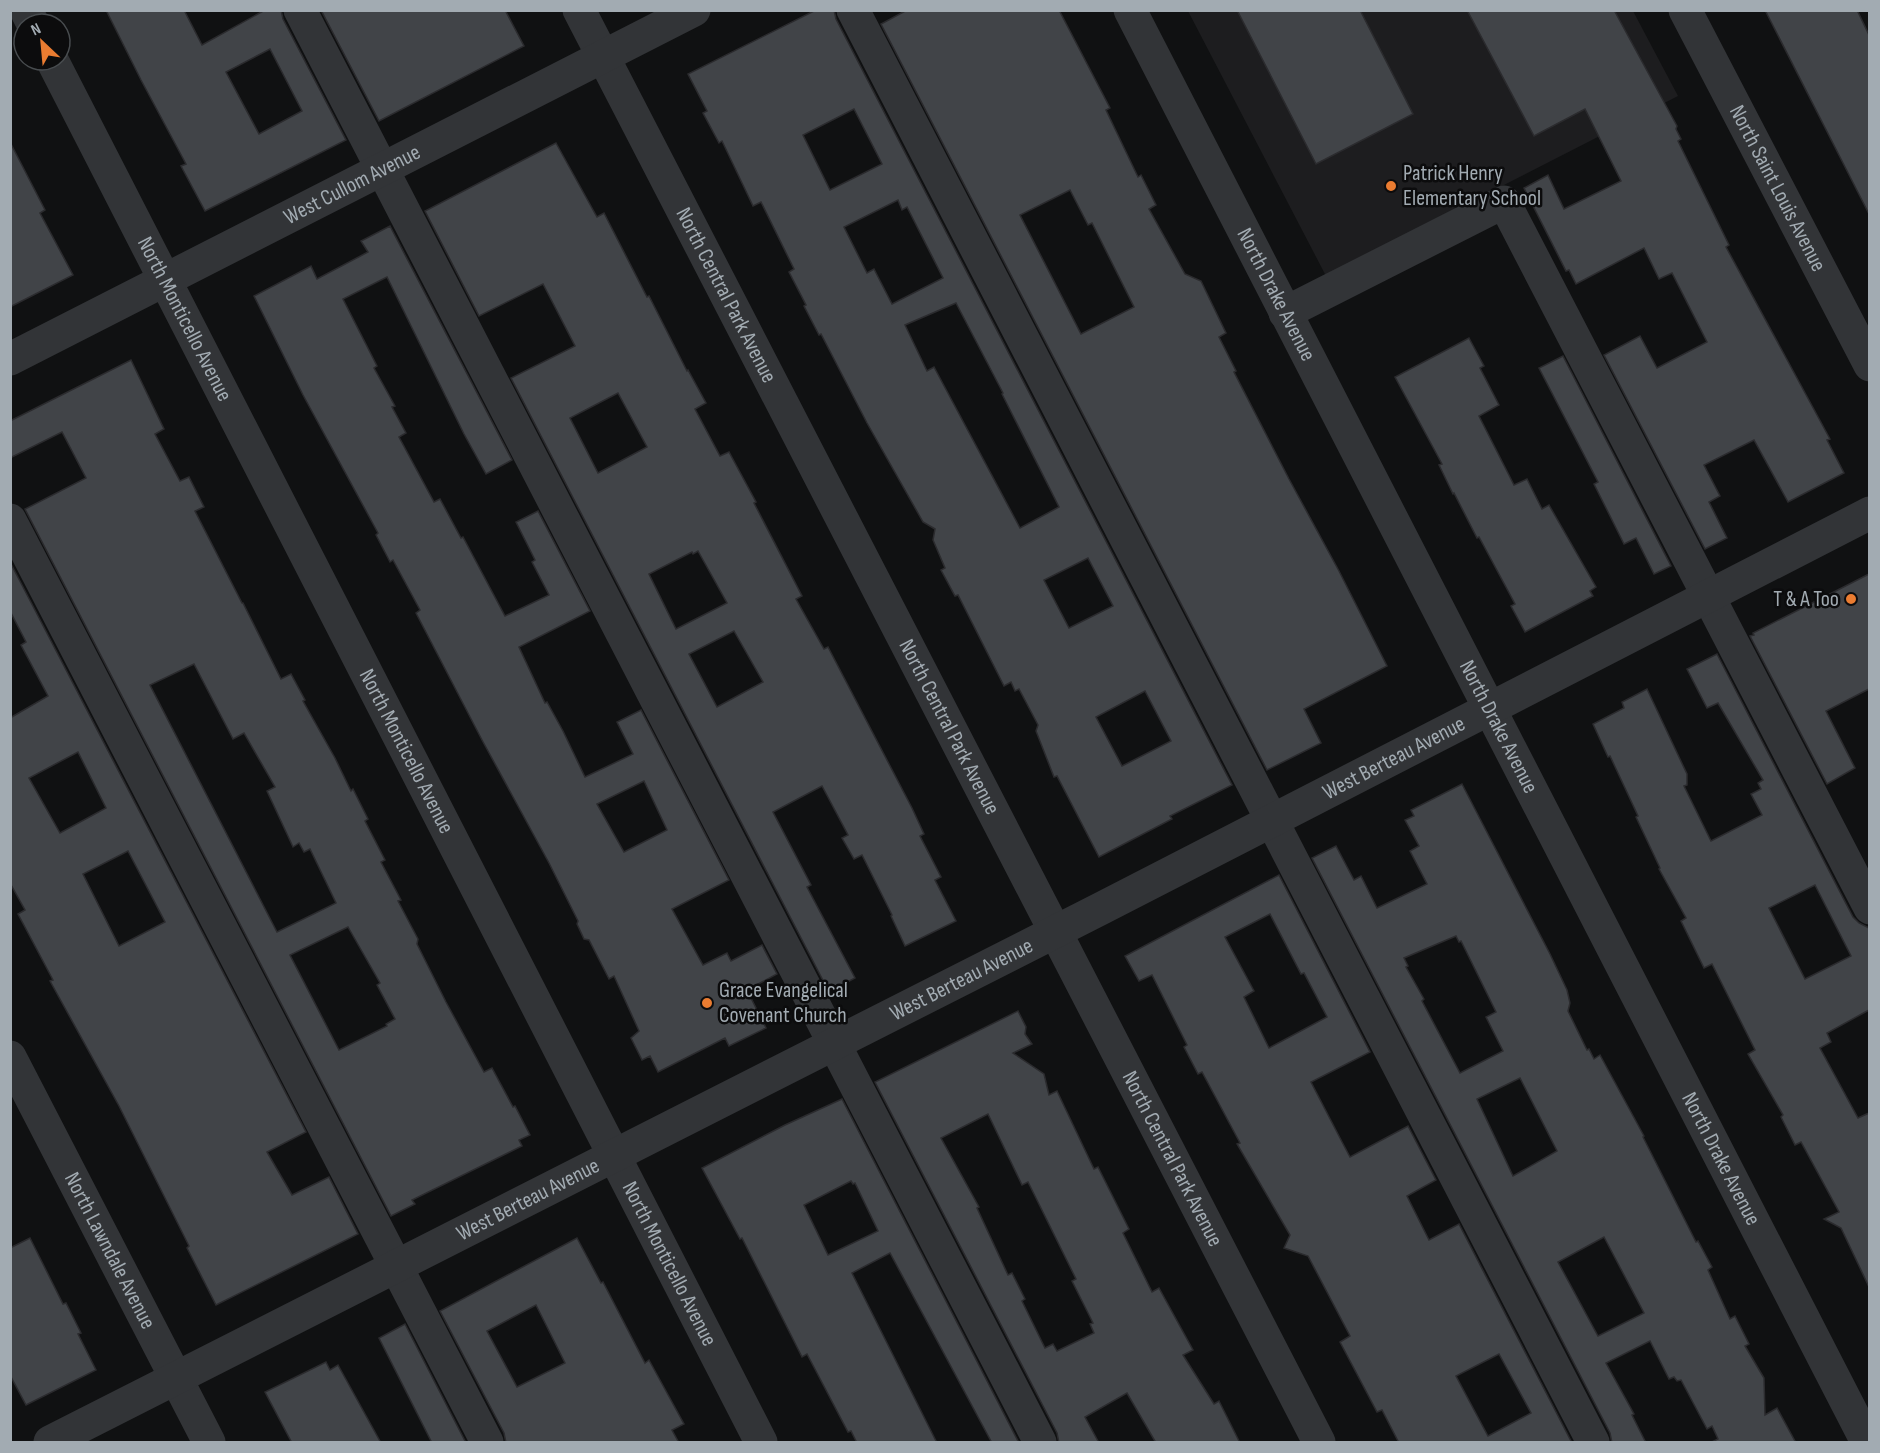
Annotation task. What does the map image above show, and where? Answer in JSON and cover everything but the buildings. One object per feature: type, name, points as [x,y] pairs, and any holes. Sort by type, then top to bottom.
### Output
[{"type":"street","points":[[300,10],[1040,1443]]},
{"type":"street","name":"North Central Park Avenue","points":[[579,10],[1319,1443]]},
{"type":"street","name":"West Cullom Avenue","points":[[10,359],[694,10]]},
{"type":"street","points":[[853,10],[1593,1443]]},
{"type":"street","name":"North Drake Avenue","points":[[1130,10],[1867,1443]]},
{"type":"street","name":"North Saint Louis Avenue","points":[[1685,10],[1869,365]]},
{"type":"street","name":"North Monticello Avenue","points":[[58,72],[761,1443]]},
{"type":"street","points":[[1285,312],[1504,202],[1869,908]]},
{"type":"street","name":"West Berteau Avenue","points":[[50,1443],[1054,932],[1869,513]]},
{"type":"street","points":[[10,520],[487,1443]]},
{"type":"street","name":"North Lawndale Avenue","points":[[10,1057],[209,1443]]},
{"type":"shaded area","name":"Patrick Henry Elementary School","points":[[1188,11],[1633,11],[1678,96],[1326,276]]},
{"type":"place","name":"Patrick Henry Elementary School","points":[[1391,186]]},
{"type":"place","name":"T & A Too","points":[[1851,599]]},
{"type":"place","name":"Grace Evangelical Covenant Church","points":[[707,1003]]}]
